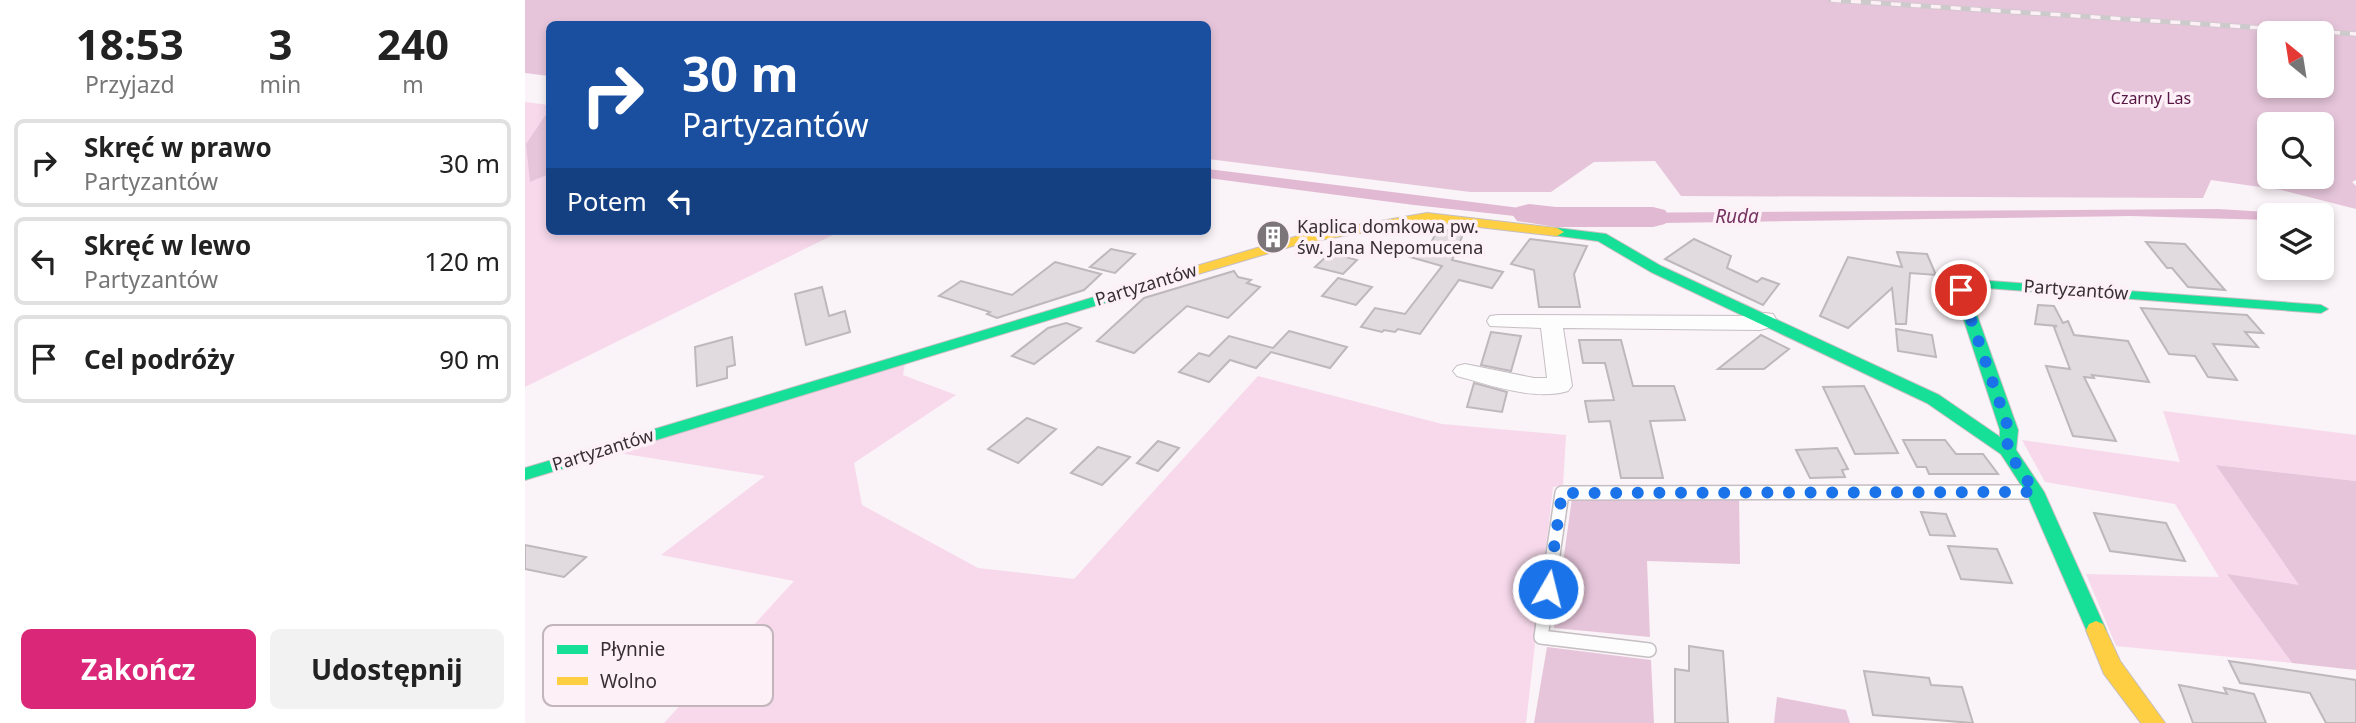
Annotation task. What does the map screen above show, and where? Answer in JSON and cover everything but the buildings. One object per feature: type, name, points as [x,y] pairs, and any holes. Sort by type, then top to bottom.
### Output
[{"type":"street","name":"Partyzantów","points":[[525,474],[1271,247],[1415,218],[1440,217],[1601,237],[1656,269],[1933,399],[2007,450],[2035,492],[2112,667],[2154,723]]},
{"type":"street","name":"Partyzantów","points":[[2007,450],[2009,430],[1961,290],[1968,282],[2321,309]]},
{"type":"street","points":[[1498,321],[1760,323],[1765,319]]},
{"type":"street","points":[[1465,371],[1534,386],[1560,386],[1551,322]]},
{"type":"lane","points":[[1649,650],[1541,637],[1562,493],[2035,492]]},
{"type":"shaded area","points":[[525,102],[546,105],[546,235],[833,235],[525,387]]},
{"type":"shaded area","points":[[905,363],[903,375],[956,395],[854,463],[862,505],[978,568],[1074,579],[1258,376],[1442,424],[1566,435],[1563,486],[1553,487],[1526,723],[664,723],[680,706],[773,706],[773,625],[754,625],[794,581],[661,555],[765,476],[612,452]]},
{"type":"shaded area","points":[[2163,411],[2356,435],[2356,481],[2217,465],[2300,586],[2228,575],[2292,663],[2116,646],[2086,574],[2219,577],[2175,504],[2045,482],[2022,440],[2180,462]]},
{"type":"green space","name":"Czarny Las","points":[[525,0],[2356,0],[2356,180],[2352,182],[2356,186],[2356,209],[2274,189],[2334,189],[2334,112],[2257,112],[2257,187],[2211,180],[2203,198],[1681,196],[1655,161],[1594,162],[1551,192],[1470,192],[1211,159],[1211,21],[546,21],[546,76],[525,73]]},
{"type":"green space","points":[[546,114],[546,175],[530,182],[526,144]]},
{"type":"green space","points":[[2216,465],[2356,481],[2356,670],[2292,663],[2227,574],[2299,585]]},
{"type":"green space","points":[[1739,496],[1740,564],[1647,561],[1650,637],[1554,628],[1572,498]]},
{"type":"green space","points":[[1547,647],[1651,660],[1654,723],[1534,723]]},
{"type":"green space","points":[[1777,697],[1846,710],[1850,723],[1774,723]]},
{"type":"water","points":[[1211,169],[1545,211],[1585,212],[1587,224],[1211,178]]},
{"type":"water","points":[[2218,209],[2257,211],[2257,220],[2131,216],[1598,224],[1595,213]]},
{"type":"waterway","name":"Ruda","points":[[1529,214],[1556,217],[1653,217]]},
{"type":"railway","points":[[1831,0],[2356,34]]},
{"type":"traffic: fast","points":[[1557,232],[1601,237],[1656,269],[1933,399],[2007,450],[2035,492],[2096,630]]},
{"type":"traffic: fast","points":[[525,474],[1171,278]]},
{"type":"traffic: fast","points":[[2007,450],[2009,430],[1961,290],[1968,282],[2321,309]]},
{"type":"traffic: slow","points":[[1171,278],[1301,239],[1427,217],[1557,232]]},
{"type":"traffic: slow","points":[[2096,630],[2112,667],[2154,723]]},
{"type":"place","name":"Kaplica domkowa pw. św. Jana Nepomucena","points":[[1273,237]]},
{"type":"route","points":[[1548,589],[1562,493],[2035,492],[2007,450],[2009,430],[1961,290]]}]
